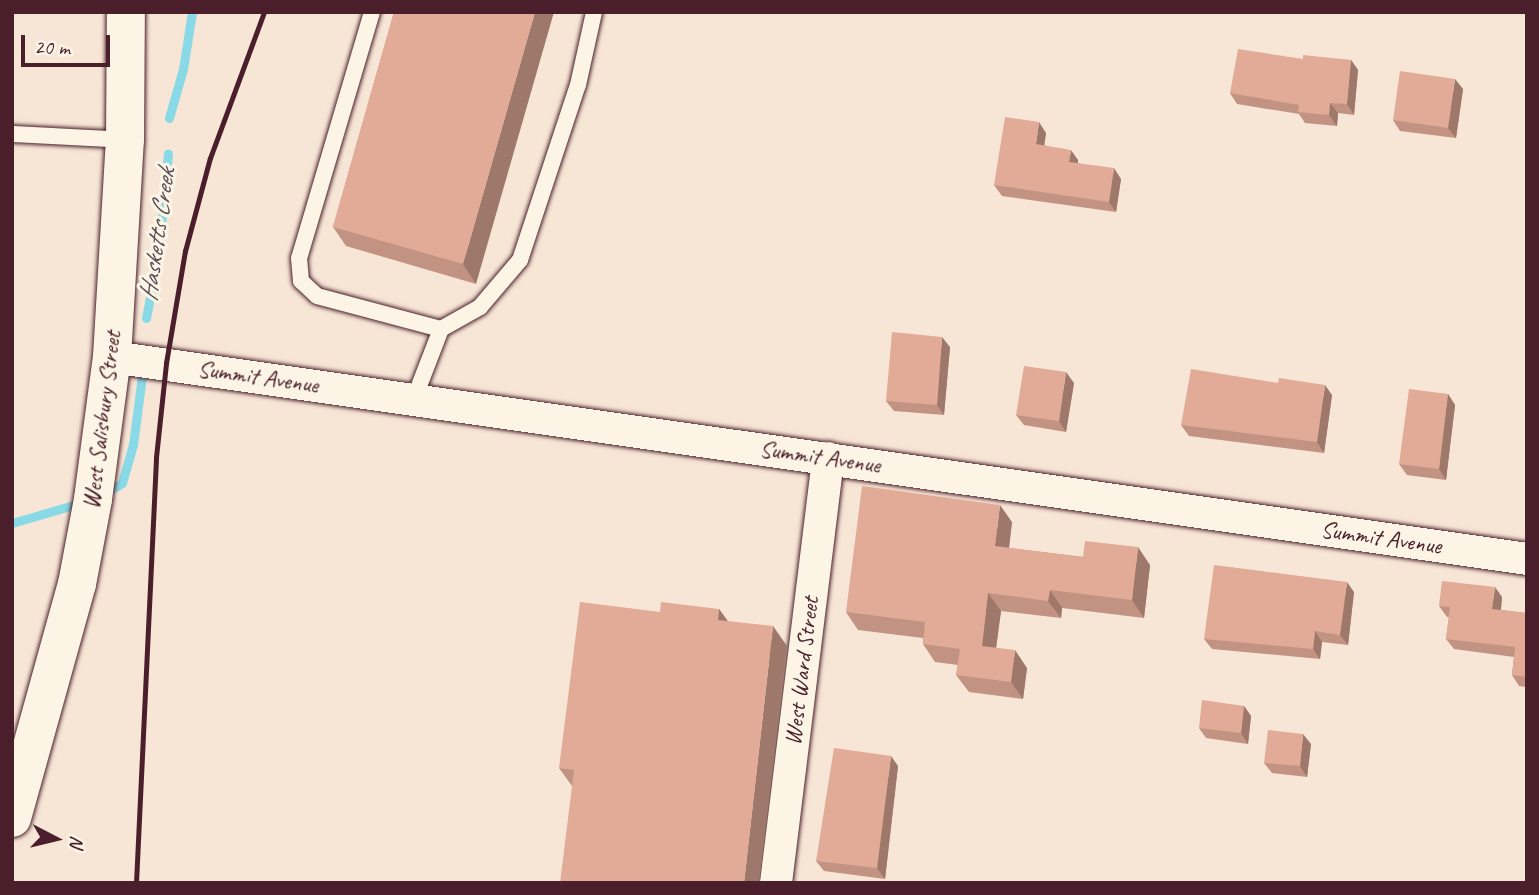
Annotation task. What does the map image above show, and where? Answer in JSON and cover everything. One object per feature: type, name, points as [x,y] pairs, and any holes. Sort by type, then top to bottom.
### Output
[{"type":"main road","name":"West Salisbury Street","points":[[12,818],[77,584],[93,499],[112,357],[125,140],[127,12]]},
{"type":"street","name":"Summit Avenue","points":[[112,357],[1527,559]]},
{"type":"street","name":"West Ward Street","points":[[776,883],[828,458]]},
{"type":"lane","points":[[372,12],[299,258],[301,281],[317,296],[441,329]]},
{"type":"lane","points":[[414,399],[441,329],[481,307],[520,260],[578,85],[594,12]]},
{"type":"lane","points":[[12,134],[125,140]]},
{"type":"building","points":[[394,12],[535,12],[463,264],[333,227]]},
{"type":"building","points":[[1238,49],[1303,59],[1303,55],[1351,60],[1347,104],[1330,103],[1329,115],[1298,112],[1299,105],[1230,93]]},
{"type":"building","points":[[1400,71],[1455,79],[1448,128],[1393,120]]},
{"type":"building","points":[[1005,117],[1039,122],[1036,144],[1071,150],[1069,162],[1114,168],[1109,202],[994,185]]},
{"type":"building","points":[[892,332],[942,337],[937,405],[886,401]]},
{"type":"building","points":[[1024,366],[1066,372],[1059,421],[1016,415]]},
{"type":"building","points":[[1191,369],[1278,383],[1279,378],[1325,385],[1317,442],[1181,425]]},
{"type":"building","points":[[1409,389],[1448,394],[1439,469],[1399,464]]},
{"type":"building","points":[[862,486],[1000,505],[995,546],[1083,557],[1085,541],[1138,547],[1132,600],[1050,590],[1048,601],[988,593],[982,646],[1015,650],[1011,682],[956,675],[960,649],[923,644],[925,622],[846,612]]},
{"type":"building","points":[[1214,565],[1347,582],[1340,635],[1315,631],[1313,649],[1204,639]]},
{"type":"building","points":[[1442,581],[1495,587],[1492,609],[1527,613],[1527,677],[1512,675],[1515,647],[1446,639],[1450,607],[1439,606]]},
{"type":"building","points":[[580,602],[660,612],[661,602],[719,609],[718,620],[773,626],[744,883],[560,883],[574,770],[559,768]]},
{"type":"building","points":[[1202,700],[1244,706],[1241,733],[1199,728]]},
{"type":"building","points":[[1268,730],[1303,734],[1300,766],[1264,763]]},
{"type":"building","points":[[834,748],[891,756],[877,868],[816,861]]},
{"type":"waterway","name":"Hasketts Creek","points":[[169,118],[183,69],[192,12]]},
{"type":"waterway","name":"Hasketts Creek","points":[[146,318],[158,257],[168,153]]},
{"type":"waterway","name":"Hasketts Creek","points":[[106,492],[122,483],[133,445],[143,368]]},
{"type":"waterway","points":[[12,523],[84,502]]},
{"type":"railway","points":[[136,883],[156,457],[166,363],[185,251],[210,158],[264,12]]}]
